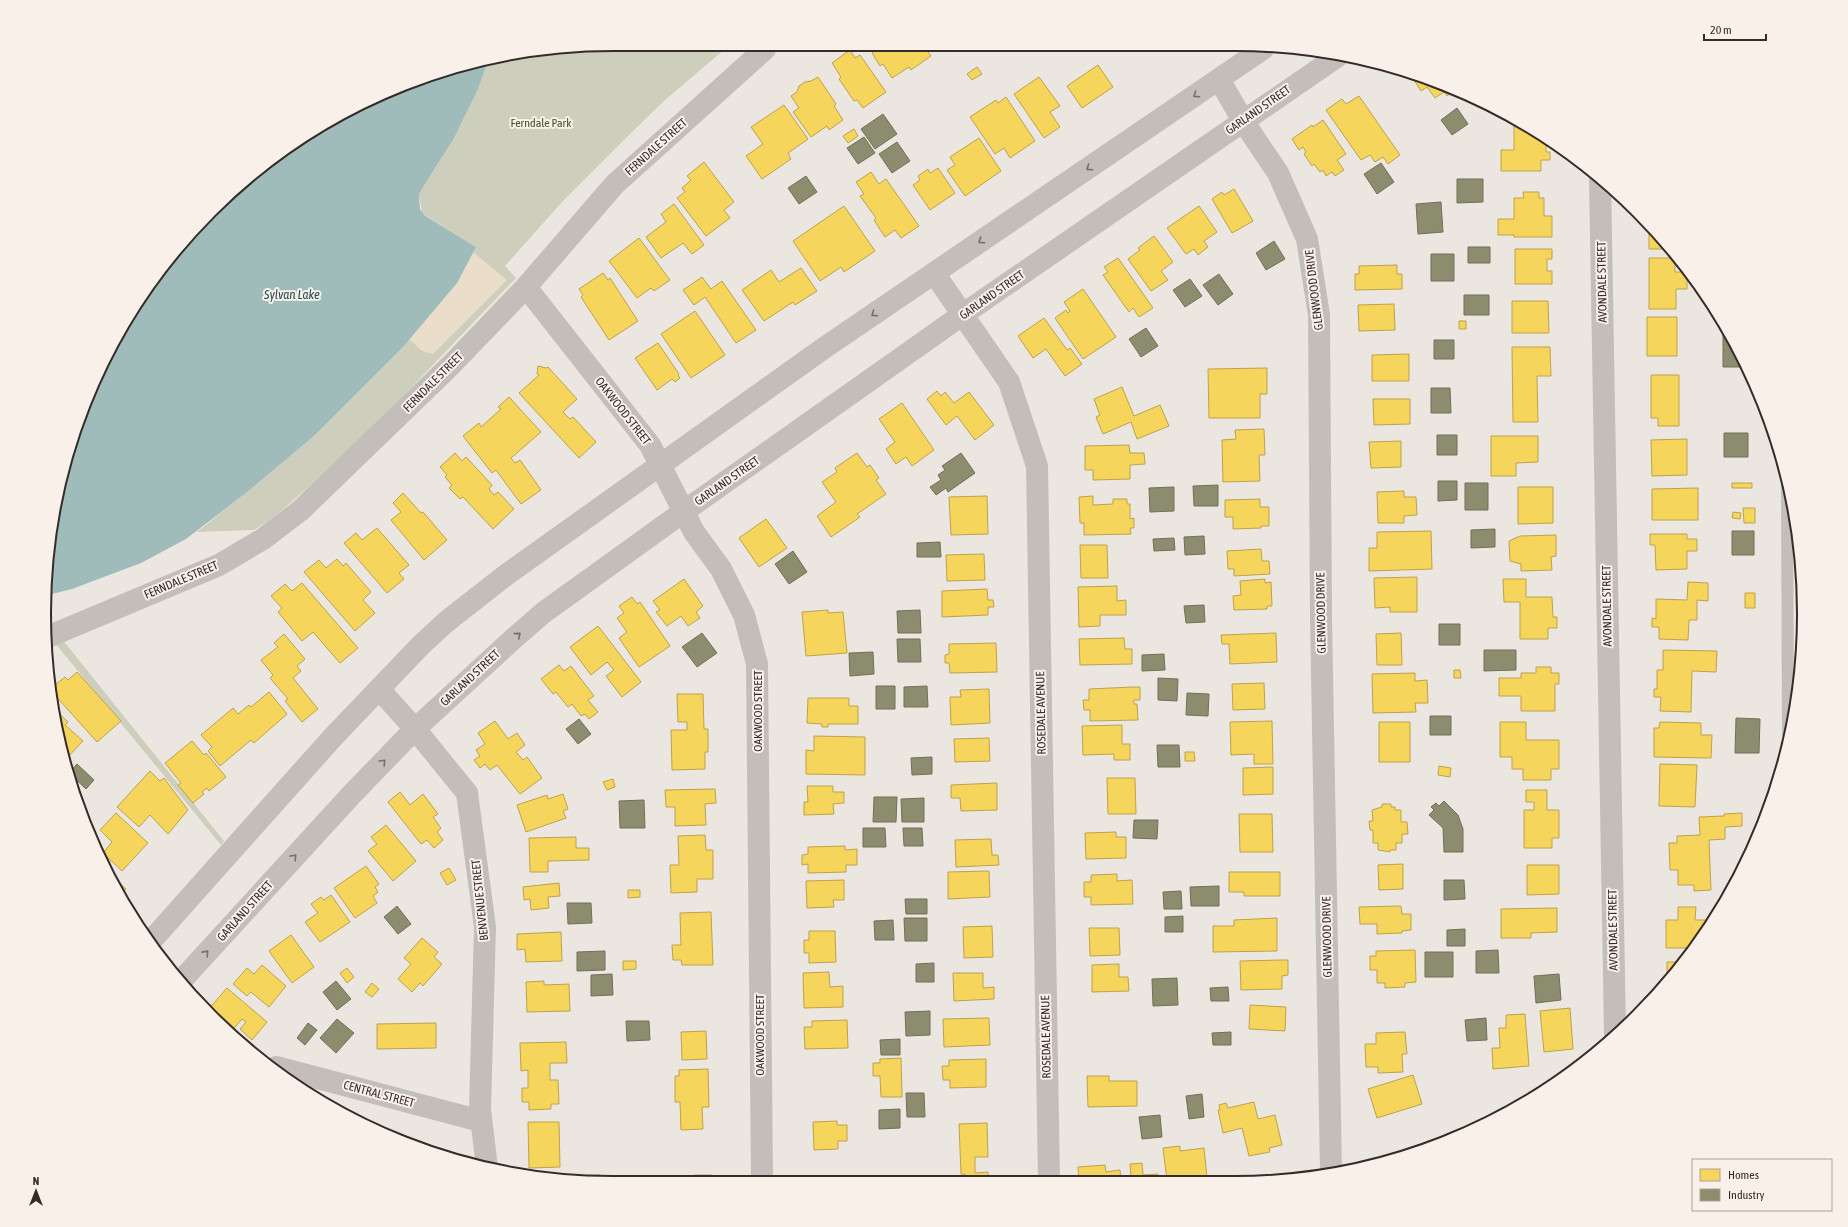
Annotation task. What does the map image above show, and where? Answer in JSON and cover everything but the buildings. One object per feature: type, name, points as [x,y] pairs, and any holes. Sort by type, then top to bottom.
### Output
[{"type":"street","name":"FERNDALE STREET","points":[[52,635],[219,565],[263,539],[301,510],[451,365],[526,287],[615,184],[763,51]]},
{"type":"street","points":[[154,938],[328,743],[421,645],[461,610],[506,575],[824,348],[1259,52]]},
{"type":"street","name":"GARLAND STREET","points":[[185,977],[316,832],[415,729],[543,613],[962,315],[1332,60]]},
{"type":"street","name":"GLENWOOD DRIVE","points":[[1219,79],[1243,121],[1278,173],[1307,239],[1319,315],[1321,617],[1331,1167]]},
{"type":"street","name":"AVONDALE STREET","points":[[1600,187],[1615,1027]]},
{"type":"street","name":"ROSEDALE AVENUE","points":[[934,273],[1009,382],[1037,466],[1049,1176]]},
{"type":"street","name":"OAKWOOD STREET","points":[[526,287],[650,446],[694,532],[721,570],[744,615],[757,664],[762,1176]]},
{"type":"street","name":"BENVENUE STREET","points":[[379,689],[415,729],[466,793],[485,927],[480,1109],[485,1161]]},
{"type":"street","name":"CENTRAL STREET","points":[[284,1069],[482,1121]]},
{"type":"lane","points":[[1787,511],[1788,712]]},
{"type":"green space","name":"Ferndale Park","points":[[723,51],[665,100],[563,201],[505,266],[516,278],[386,414],[322,475],[273,518],[254,530],[197,532],[314,436],[403,347],[473,252],[476,247],[422,213],[419,194],[458,130],[486,66],[540,56],[577,52]]},
{"type":"green space","points":[[62,639],[224,841],[221,845],[54,642]]},
{"type":"sand","points":[[473,252],[507,280],[433,354],[422,351],[409,339],[457,283]]},
{"type":"water","name":"Sylvan Lake","points":[[486,66],[477,91],[454,138],[419,194],[420,209],[424,215],[476,247],[457,283],[403,347],[314,436],[246,493],[186,539],[141,563],[72,589],[52,594],[52,577],[56,540],[62,504],[70,468],[81,433],[94,398],[126,332],[167,271],[216,216],[243,191],[271,167],[332,126],[398,94],[433,81]]}]
